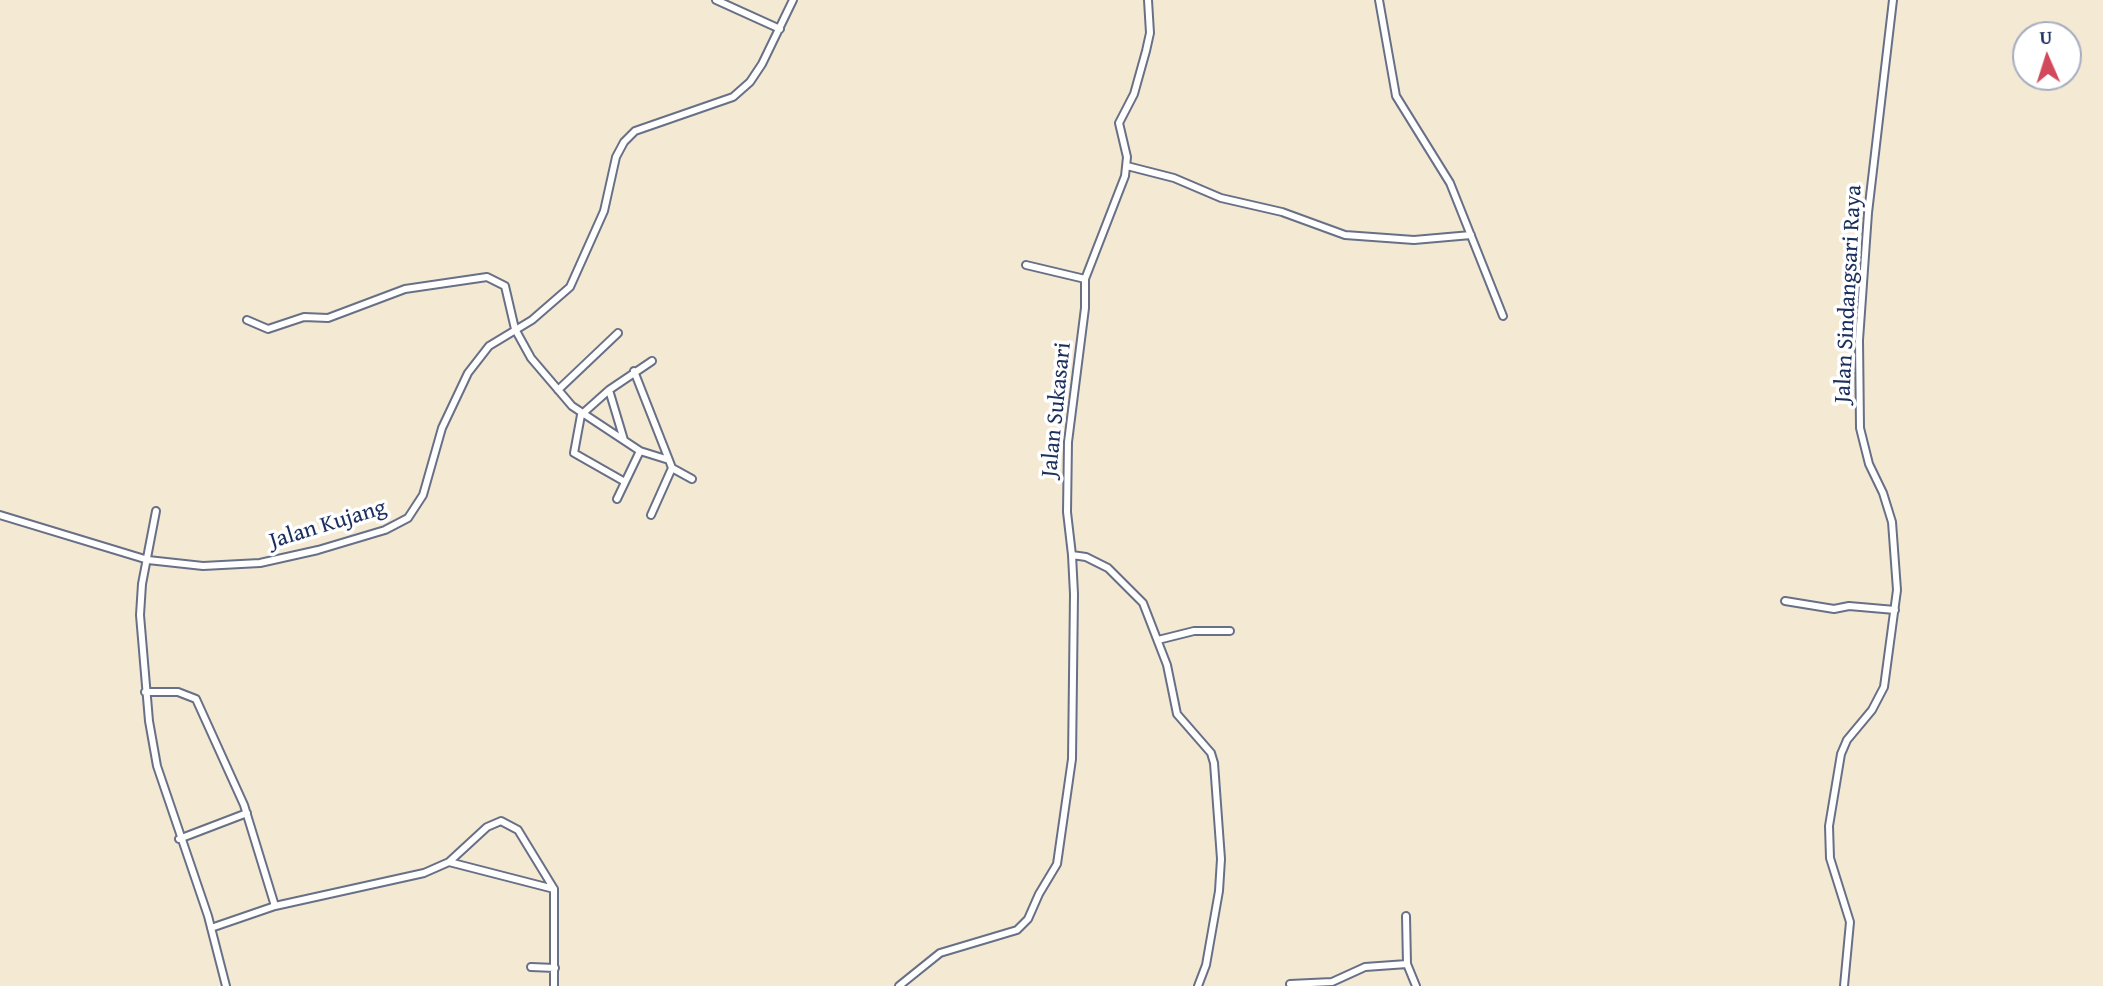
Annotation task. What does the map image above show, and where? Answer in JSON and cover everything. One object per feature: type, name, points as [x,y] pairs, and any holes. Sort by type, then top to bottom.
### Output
[{"type":"street","points":[[716,0],[780,29]]},
{"type":"street","name":"Jalan Kujang","points":[[0,515],[148,560],[203,566],[260,563],[366,537],[408,518],[424,495],[442,428],[468,373],[489,346],[551,306],[570,287],[604,211],[616,157],[624,142],[635,131],[733,97],[750,82],[793,0]]},
{"type":"street","name":"Jalan Sukasari","points":[[899,986],[946,951],[1017,930],[1028,919],[1057,864],[1072,759],[1074,594],[1067,512],[1068,442],[1085,308],[1085,279],[1120,193],[1127,166],[1119,123],[1134,94],[1146,51],[1150,33],[1148,0]]},
{"type":"street","points":[[1379,0],[1396,96],[1447,176],[1503,316]]},
{"type":"street","name":"Jalan Sindangsari Raya","points":[[1844,986],[1850,922],[1830,858],[1829,826],[1847,740],[1872,710],[1884,687],[1895,610],[1897,565],[1892,522],[1883,493],[1869,464],[1860,428],[1859,340],[1868,213],[1893,0]]},
{"type":"street","points":[[1127,166],[1174,178],[1221,198],[1283,212],[1345,235],[1414,240],[1471,235]]},
{"type":"street","points":[[1026,265],[1085,279]]},
{"type":"street","points":[[247,320],[268,328],[304,317],[328,318],[405,289],[487,277],[505,286],[515,329],[531,358],[581,415],[640,451],[669,460]]},
{"type":"street","points":[[558,390],[618,333]]},
{"type":"street","points":[[625,482],[575,453],[581,415],[634,370],[652,361]]},
{"type":"street","points":[[634,370],[672,468],[692,479]]},
{"type":"street","points":[[609,390],[624,442]]},
{"type":"street","points":[[617,499],[640,451]]},
{"type":"street","points":[[651,515],[672,468]]},
{"type":"street","points":[[156,511],[140,615],[145,692],[157,766],[179,839],[211,928],[226,986]]},
{"type":"street","points":[[1072,555],[1098,562],[1123,581],[1143,603],[1158,640],[1177,714],[1211,753],[1216,773],[1221,859],[1219,891],[1206,965],[1198,986]]},
{"type":"street","points":[[1785,601],[1834,610],[1849,606],[1895,610]]},
{"type":"street","points":[[1158,640],[1194,631],[1230,631]]},
{"type":"street","points":[[145,692],[178,692],[196,699],[247,813],[275,906]]},
{"type":"street","points":[[179,839],[247,813]]},
{"type":"street","points":[[211,928],[275,906],[424,873],[449,862],[487,827],[501,821],[518,830],[554,889],[554,986]]},
{"type":"street","points":[[449,862],[554,889]]},
{"type":"street","points":[[1406,915],[1407,964],[1416,986]]},
{"type":"street","points":[[1290,984],[1332,982],[1365,967],[1407,964]]},
{"type":"street","points":[[531,967],[555,968]]}]
